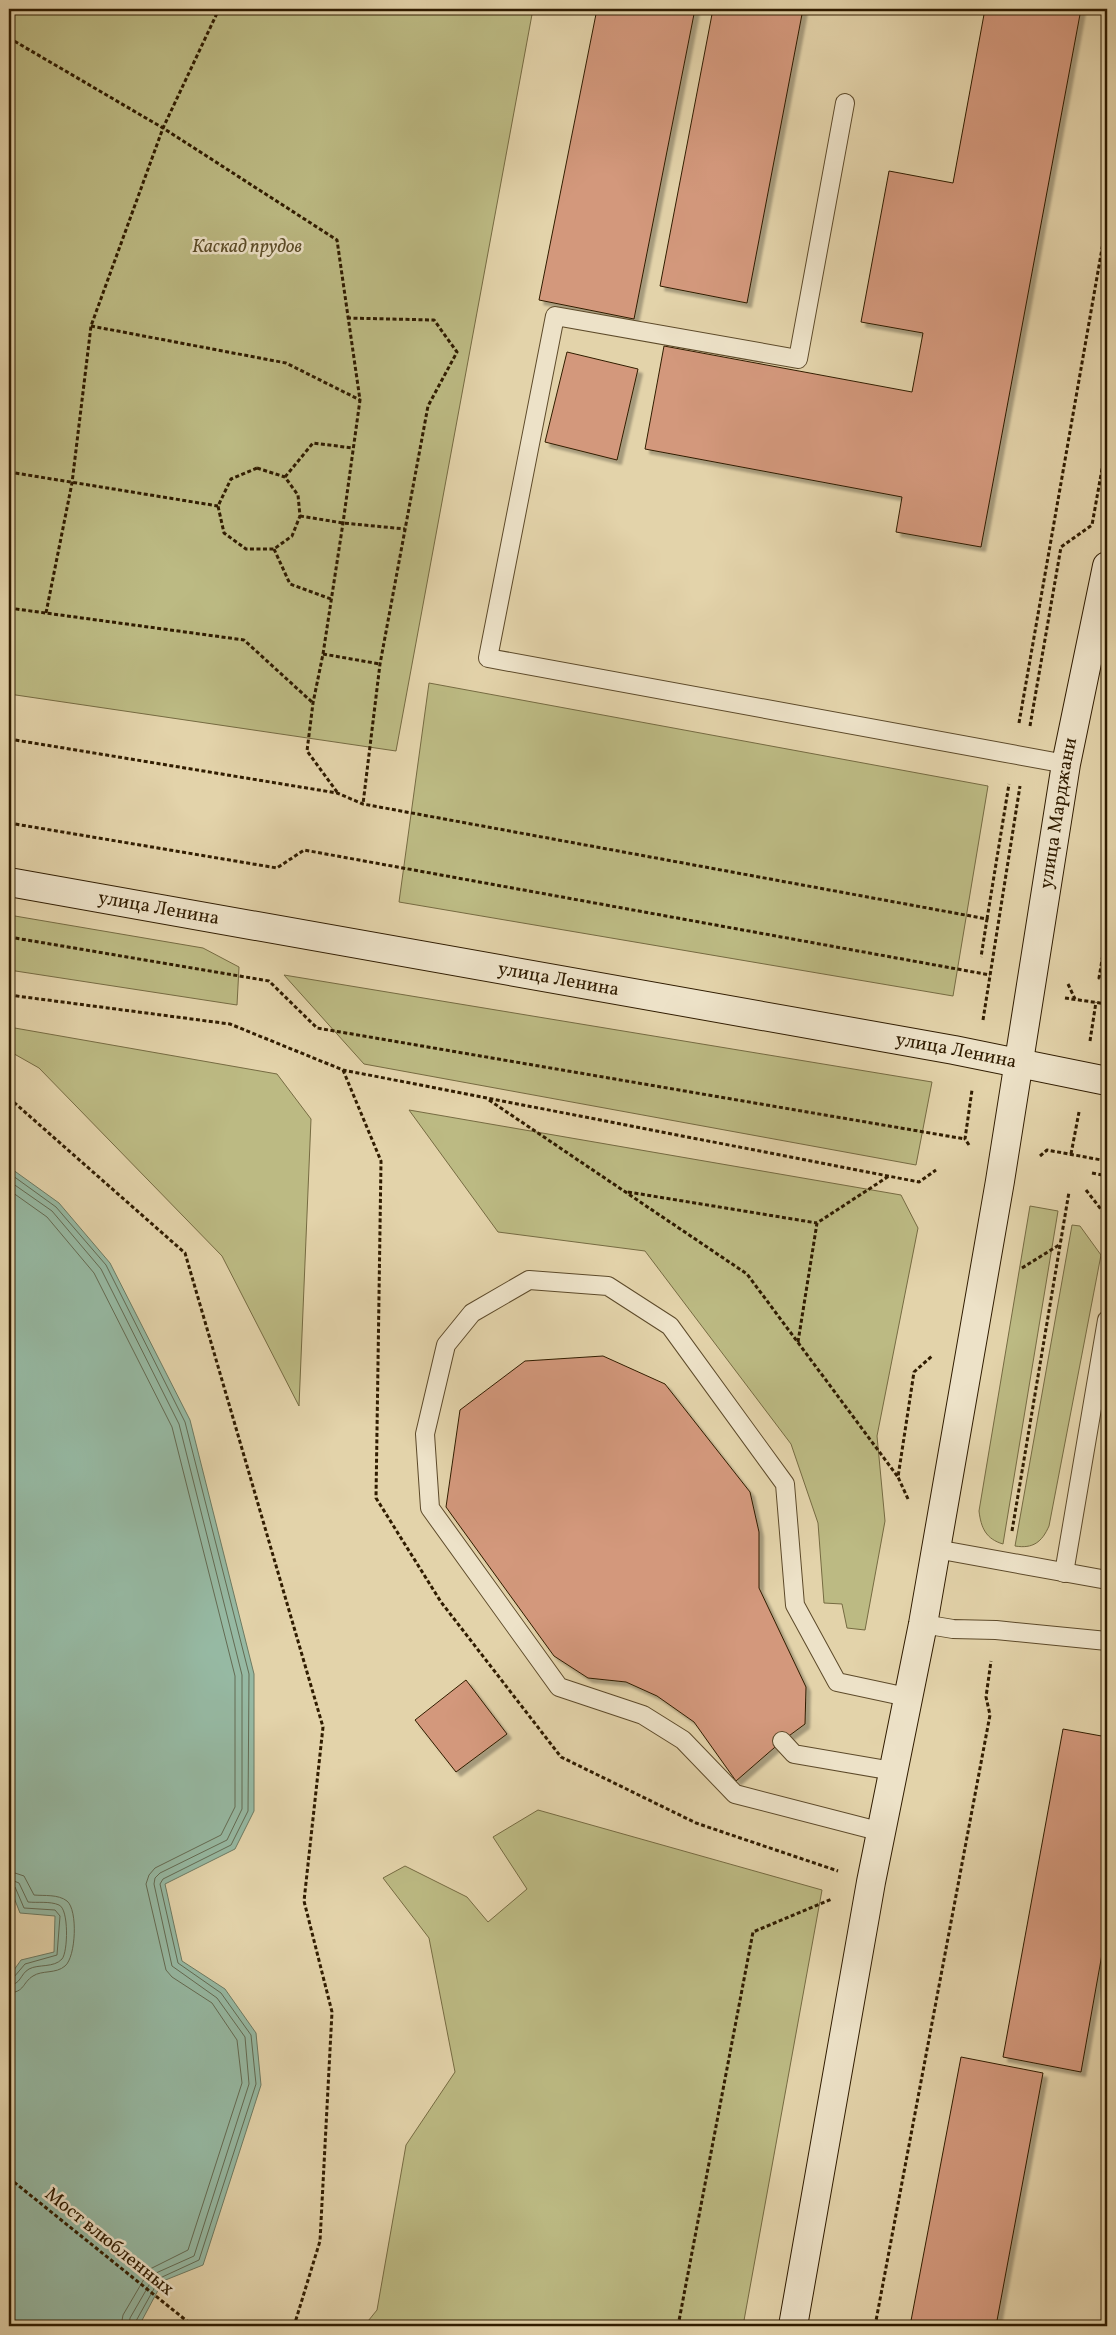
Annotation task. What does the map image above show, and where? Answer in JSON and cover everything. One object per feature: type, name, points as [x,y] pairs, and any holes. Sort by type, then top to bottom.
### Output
[{"type":"street","name":"улица Марджани","points":[[793,2326],[893,1771],[923,1624],[1019,1063],[1066,764],[1107,566]]},
{"type":"street","name":"улица Ленина","points":[[9,882],[1019,1063],[1107,1081]]},
{"type":"lane","points":[[845,104],[798,359],[555,316],[488,658],[1066,764]]},
{"type":"lane","points":[[882,1832],[735,1794],[683,1740],[643,1715],[559,1686],[430,1508],[425,1434],[446,1345],[472,1313],[529,1280],[608,1286],[670,1326],[785,1484],[795,1605],[837,1682],[907,1697]]},
{"type":"lane","points":[[1064,1572],[1107,1320]]},
{"type":"lane","points":[[936,1549],[1107,1580]]},
{"type":"lane","points":[[923,1624],[953,1629],[996,1630],[1107,1641]]},
{"type":"lane","points":[[782,1741],[794,1754],[893,1771]]},
{"type":"path","points":[[46,613],[72,484],[92,326],[163,128],[219,9]]},
{"type":"path","points":[[9,38],[163,128],[337,240],[360,400],[323,654],[312,703],[307,751],[337,793]]},
{"type":"path","points":[[981,957],[1014,754],[1107,220]]},
{"type":"path","points":[[348,318],[434,320],[457,352],[428,406],[380,664],[363,804]]},
{"type":"path","points":[[92,326],[286,364],[360,400]]},
{"type":"path","points":[[285,477],[312,443],[354,448]]},
{"type":"path","points":[[257,468],[285,477],[298,494],[300,516],[292,536],[274,548],[246,549],[224,533],[218,506],[230,479],[257,468]]},
{"type":"path","points":[[9,472],[72,484],[218,506]]},
{"type":"path","points":[[300,516],[343,523],[406,529]]},
{"type":"path","points":[[274,548],[290,584],[331,599]]},
{"type":"path","points":[[9,608],[244,640],[312,703]]},
{"type":"path","points":[[323,654],[380,664]]},
{"type":"path","points":[[9,738],[337,793],[363,804],[987,919]]},
{"type":"path","points":[[9,823],[277,868],[304,850],[990,975]]},
{"type":"path","points":[[1107,930],[1099,978],[1107,979]]},
{"type":"path","points":[[9,937],[269,981],[317,1028],[965,1139]]},
{"type":"path","points":[[9,995],[230,1024],[343,1070],[919,1182],[936,1170]]},
{"type":"path","points":[[1096,1002],[1107,1004]]},
{"type":"path","points":[[9,1098],[185,1253],[324,1727],[304,1902],[332,2012],[320,2241],[294,2326]]},
{"type":"path","points":[[487,1098],[747,1274],[898,1477]]},
{"type":"path","points":[[1047,1150],[1107,1161]]},
{"type":"path","points":[[1092,1173],[1107,1176]]},
{"type":"path","points":[[626,1192],[817,1223],[890,1176]]},
{"type":"path","points":[[1086,1190],[1107,1217]]},
{"type":"path","points":[[1007,1562],[1069,1192]]},
{"type":"path","points":[[798,1342],[817,1223]]},
{"type":"path","points":[[1021,1268],[1060,1245]]},
{"type":"path","points":[[875,2326],[990,1715],[986,1697],[996,1630]]},
{"type":"path","name":"Мост влюбленных","points":[[9,2178],[193,2326]]},
{"type":"green space","name":"Каскад прудов","points":[[9,9],[533,9],[396,751],[9,694]]},
{"type":"green space","points":[[429,683],[988,786],[953,996],[399,902]]},
{"type":"green space","points":[[9,915],[203,948],[239,967],[237,1005],[9,970]]},
{"type":"green space","points":[[284,975],[932,1082],[916,1165],[364,1064]]},
{"type":"green space","points":[[9,1027],[277,1074],[311,1119],[299,1406],[222,1256],[39,1068],[9,1051]]},
{"type":"green space","points":[[409,1110],[901,1195],[918,1228],[877,1436],[885,1521],[865,1630],[847,1628],[842,1604],[824,1603],[818,1523],[791,1444],[645,1251],[498,1232]]},
{"type":"green space","points":[[1030,1206],[1058,1211],[1003,1544],[992,1539],[985,1532],[979,1511]]},
{"type":"green space","points":[[1072,1225],[1080,1226],[1101,1255],[1049,1526],[1036,1543],[1021,1547],[1015,1546]]},
{"type":"green space","points":[[538,1810],[822,1890],[743,2326],[364,2326],[377,2310],[406,2145],[455,2072],[429,1938],[383,1878],[405,1866],[467,1897],[488,1922],[527,1889],[493,1837]]},
{"type":"water","points":[[9,1167],[59,1203],[110,1263],[190,1420],[254,1674],[254,1811],[235,1849],[165,1884],[182,1961],[225,1989],[256,2033],[261,2085],[203,2265],[163,2281],[140,2324],[141,2326],[9,2326],[9,1977],[21,1960],[54,1952],[55,1916],[20,1913],[9,1885]]},
{"type":"building","points":[[597,9],[695,9],[634,319],[539,300]]},
{"type":"building","points":[[713,9],[803,9],[747,303],[660,286]]},
{"type":"building","points":[[985,9],[1081,9],[981,547],[896,532],[902,497],[645,449],[664,346],[912,392],[923,333],[861,322],[889,171],[953,183]]},
{"type":"building","points":[[567,352],[638,369],[617,460],[545,442]]},
{"type":"building","points":[[603,1356],[665,1384],[750,1492],[759,1532],[759,1588],[806,1687],[805,1724],[782,1741],[736,1781],[694,1722],[657,1696],[626,1682],[588,1678],[554,1656],[446,1507],[460,1410],[525,1361]]},
{"type":"building","points":[[466,1680],[507,1734],[456,1772],[415,1720]]},
{"type":"building","points":[[1063,1729],[1107,1737],[1107,1926],[1081,2072],[1003,2057]]},
{"type":"building","points":[[961,2057],[1043,2073],[996,2326],[910,2326]]}]
